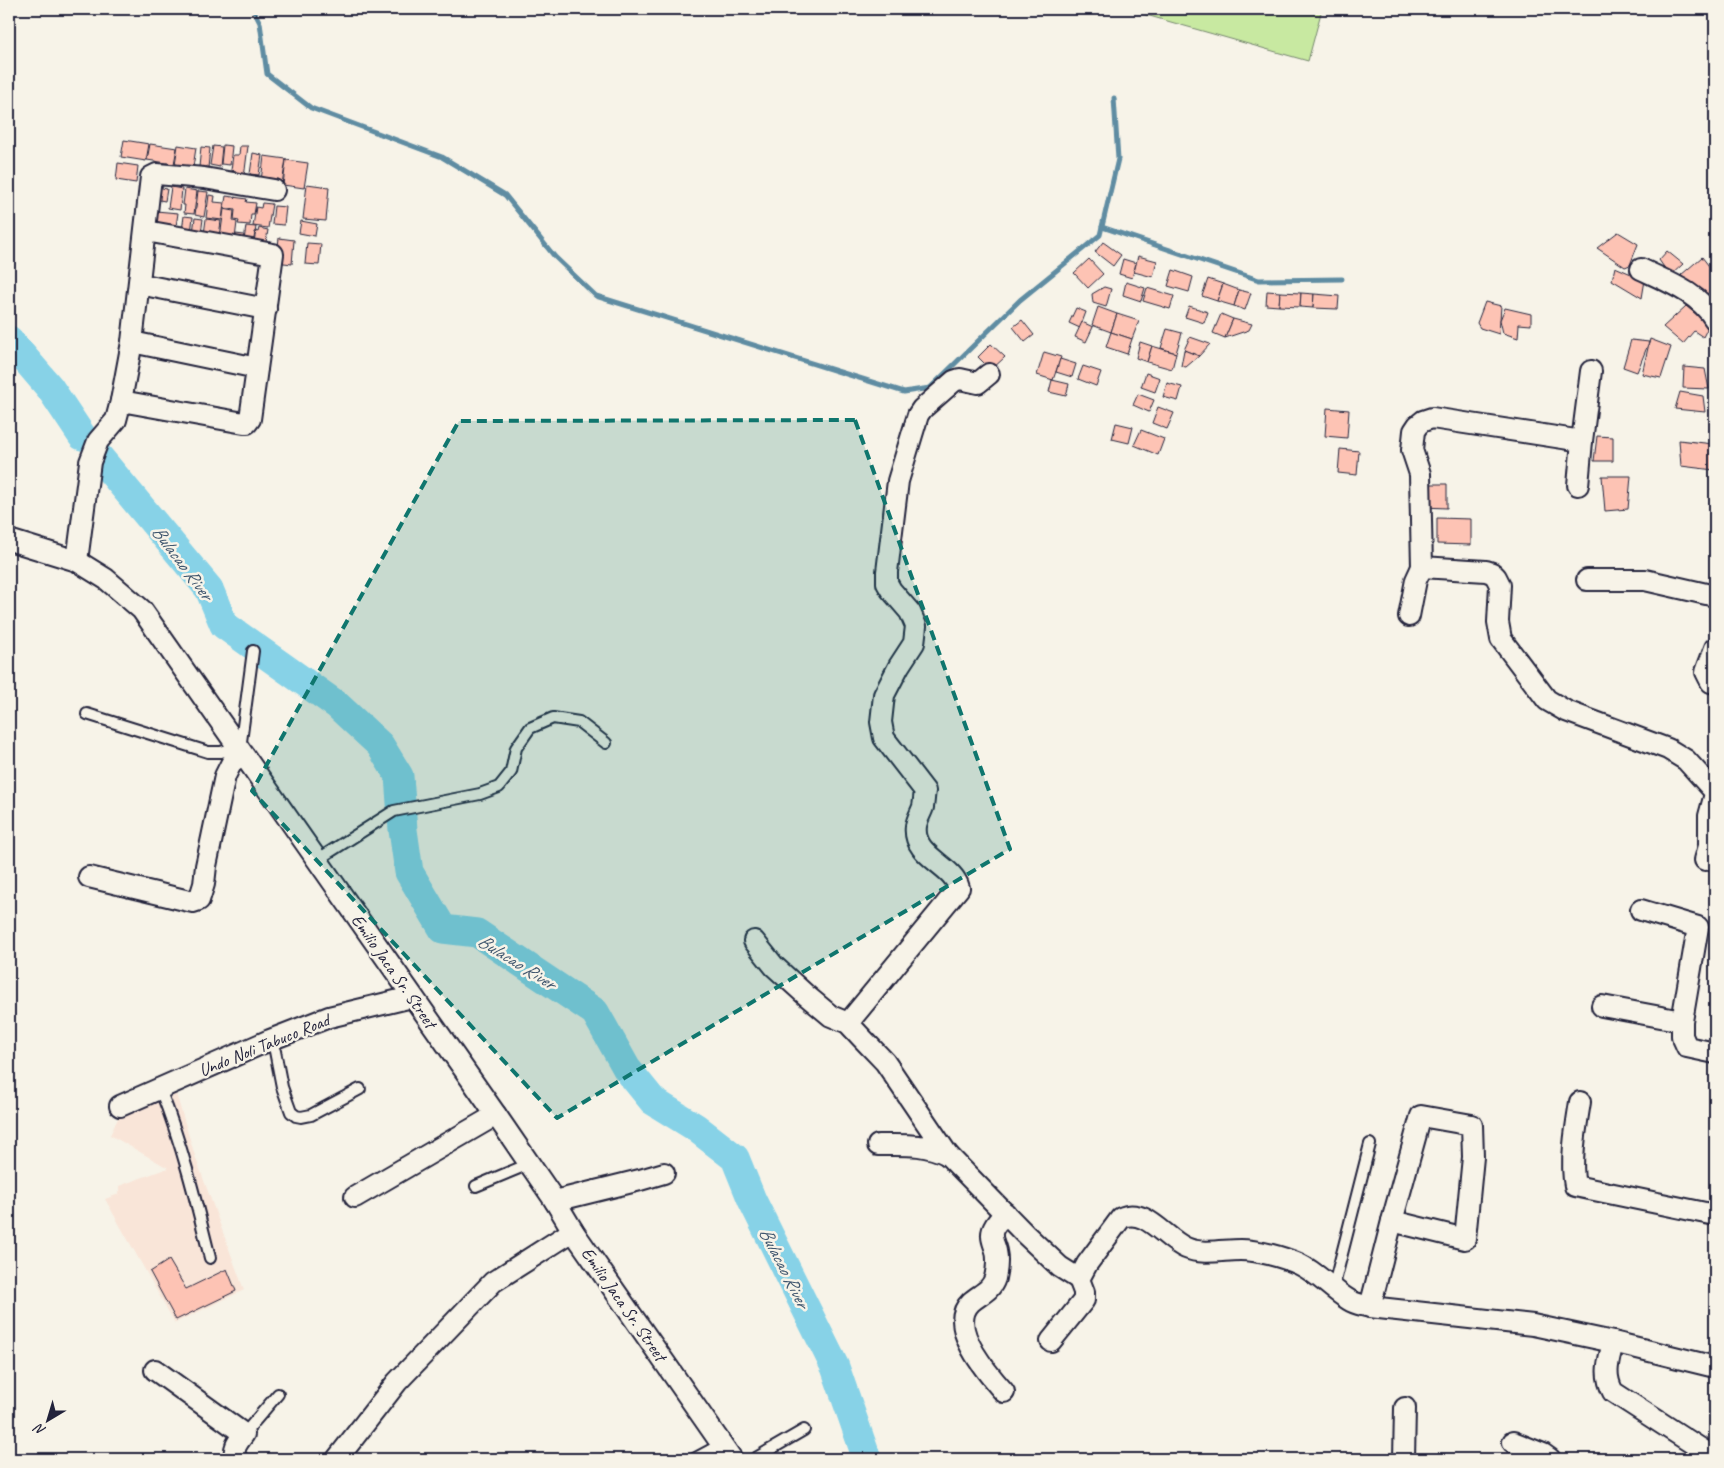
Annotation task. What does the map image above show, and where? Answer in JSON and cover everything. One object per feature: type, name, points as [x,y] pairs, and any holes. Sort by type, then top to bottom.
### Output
[{"type":"street","points":[[78,561],[90,462],[98,441],[116,420],[121,401],[132,342],[151,177],[157,174],[204,178],[274,190]]},
{"type":"street","points":[[121,401],[247,423],[250,419],[273,254],[146,231]]},
{"type":"street","points":[[1641,269],[1686,291],[1701,302],[1715,320]]},
{"type":"street","points":[[139,284],[266,309]]},
{"type":"street","points":[[132,342],[257,368]]},
{"type":"street","points":[[1578,485],[1591,371]]},
{"type":"street","points":[[848,1023],[959,888],[957,880],[928,856],[918,842],[916,826],[923,807],[925,791],[884,738],[881,722],[884,695],[914,643],[916,626],[910,612],[887,583],[887,572],[898,481],[918,415],[922,409],[954,381],[960,379],[978,383],[988,374]]},
{"type":"street","points":[[1409,616],[1416,580],[1422,567],[1420,474],[1412,450],[1414,430],[1418,425],[1432,418],[1582,441]]},
{"type":"street","name":"Emilio Jaca Sr. Street","points":[[9,540],[78,561],[106,578],[142,610],[496,1115],[555,1201],[573,1231],[727,1452]]},
{"type":"street","points":[[1422,567],[1492,573],[1500,585],[1498,622],[1501,639],[1547,700],[1574,714],[1668,749],[1686,760],[1715,793],[1709,816],[1709,846],[1705,860]]},
{"type":"street","points":[[1587,580],[1645,580],[1715,596]]},
{"type":"street","points":[[1715,648],[1706,672],[1711,682],[1715,683]]},
{"type":"street","points":[[89,877],[193,902],[199,900],[204,884],[225,776],[238,749]]},
{"type":"street","points":[[1641,910],[1698,927],[1682,1022],[1682,1036],[1685,1045],[1694,1050],[1715,1053]]},
{"type":"street","points":[[754,941],[774,966],[807,996],[831,1016],[848,1023],[885,1062],[948,1154],[1060,1267],[1079,1279],[1084,1292],[1084,1300],[1051,1341]]},
{"type":"street","name":"Undo Noli Tabuco Road","points":[[120,1106],[270,1040],[329,1017],[412,997]]},
{"type":"street","points":[[1602,1006],[1682,1022]]},
{"type":"street","points":[[1580,1102],[1574,1143],[1573,1175],[1575,1186],[1715,1215]]},
{"type":"street","points":[[355,1197],[496,1115]]},
{"type":"street","points":[[1370,1308],[1392,1221],[1421,1116],[1472,1125],[1473,1157],[1465,1239],[1392,1221]]},
{"type":"street","points":[[878,1145],[922,1146],[936,1148],[948,1154]]},
{"type":"street","points":[[555,1201],[664,1173]]},
{"type":"street","points":[[1004,1392],[985,1370],[972,1348],[964,1330],[964,1317],[971,1302],[988,1290],[994,1280],[997,1252],[992,1237],[993,1229],[1005,1213]]},
{"type":"street","points":[[1079,1279],[1086,1264],[1121,1218],[1129,1214],[1136,1214],[1145,1218],[1188,1249],[1208,1251],[1242,1250],[1283,1258],[1300,1265],[1321,1278],[1350,1301],[1370,1308],[1533,1325],[1715,1367]]},
{"type":"street","points":[[337,1459],[397,1382],[493,1282],[573,1231]]},
{"type":"street","points":[[1613,1342],[1607,1369],[1608,1381],[1613,1392],[1715,1458]]},
{"type":"street","points":[[155,1370],[244,1434],[234,1451],[237,1459]]},
{"type":"street","points":[[1404,1459],[1405,1408]]},
{"type":"street","points":[[1513,1442],[1543,1454],[1550,1459]]},
{"type":"lane","points":[[87,714],[208,752],[238,749],[253,651]]},
{"type":"lane","points":[[317,860],[394,810],[480,794],[500,787],[511,772],[516,748],[530,728],[553,718],[579,722],[606,743]]},
{"type":"lane","points":[[270,1040],[275,1051],[282,1087],[290,1112],[296,1116],[311,1115],[360,1089]]},
{"type":"lane","points":[[160,1089],[172,1118],[191,1179],[210,1258]]},
{"type":"lane","points":[[1333,1289],[1370,1144]]},
{"type":"lane","points":[[476,1186],[529,1164]]},
{"type":"lane","points":[[244,1434],[278,1394]]},
{"type":"lane","points":[[754,1459],[804,1430]]},
{"type":"lane","points":[[694,1459],[727,1452]]},
{"type":"highlighted area","points":[[855,420],[1010,849],[557,1118],[252,791],[459,421]]},
{"type":"shaded area","points":[[174,1087],[195,1156],[244,1290],[175,1323],[105,1199],[119,1194],[119,1186],[168,1168],[110,1135],[122,1110]]},
{"type":"green space","points":[[1125,9],[1322,9],[1308,61]]},
{"type":"building","points":[[124,140],[149,144],[146,161],[121,157]]},
{"type":"building","points":[[150,144],[177,148],[174,164],[147,160]]},
{"type":"building","points":[[178,145],[196,148],[193,167],[175,164]]},
{"type":"building","points":[[223,145],[232,146],[230,165],[221,164]]},
{"type":"building","points":[[213,146],[222,147],[220,167],[210,165]]},
{"type":"building","points":[[240,146],[248,146],[244,178],[235,178],[236,171],[231,170],[233,155],[239,155]]},
{"type":"building","points":[[201,147],[210,148],[208,168],[199,167]]},
{"type":"building","points":[[253,153],[262,155],[259,175],[250,174]]},
{"type":"building","points":[[264,156],[286,159],[282,184],[261,181]]},
{"type":"building","points":[[286,160],[308,163],[304,188],[283,185]]},
{"type":"building","points":[[118,163],[138,166],[136,183],[116,180]]},
{"type":"building","points":[[156,184],[162,184],[162,188],[167,189],[165,201],[154,199]]},
{"type":"building","points":[[307,184],[329,187],[326,221],[303,219]]},
{"type":"building","points":[[171,187],[182,189],[180,210],[168,208]]},
{"type":"building","points":[[185,189],[197,191],[194,214],[184,213]]},
{"type":"building","points":[[198,191],[208,192],[204,217],[195,215]]},
{"type":"building","points":[[209,195],[215,196],[214,202],[224,203],[222,220],[206,218]]},
{"type":"building","points":[[226,196],[247,199],[246,202],[256,203],[254,214],[251,214],[250,225],[238,224],[239,221],[234,220],[235,210],[224,208]]},
{"type":"building","points":[[262,203],[272,204],[268,228],[253,226],[256,207],[261,208]]},
{"type":"building","points":[[274,206],[286,207],[284,225],[272,224]]},
{"type":"building","points":[[224,209],[234,211],[233,221],[237,222],[234,247],[219,245]]},
{"type":"building","points":[[156,211],[178,213],[175,233],[154,225]]},
{"type":"building","points":[[184,216],[193,217],[190,240],[181,238]]},
{"type":"building","points":[[195,218],[203,219],[200,241],[192,240]]},
{"type":"building","points":[[206,219],[221,221],[218,244],[203,242]]},
{"type":"building","points":[[301,221],[317,224],[315,236],[299,233]]},
{"type":"building","points":[[246,226],[256,227],[252,250],[243,248]]},
{"type":"building","points":[[259,228],[268,230],[265,248],[253,246],[256,231],[258,232]]},
{"type":"building","points":[[1618,232],[1638,244],[1630,265],[1625,267],[1597,248]]},
{"type":"building","points":[[236,234],[244,235],[242,245],[234,244]]},
{"type":"building","points":[[279,238],[294,240],[292,264],[276,262]]},
{"type":"building","points":[[1103,242],[1121,255],[1113,266],[1095,252]]},
{"type":"building","points":[[307,243],[321,244],[319,265],[305,264]]},
{"type":"building","points":[[1667,251],[1683,264],[1670,276],[1659,260]]},
{"type":"building","points":[[1138,256],[1157,261],[1153,277],[1134,272]]},
{"type":"building","points":[[1702,257],[1715,274],[1715,286],[1702,299],[1700,294],[1681,275]]},
{"type":"building","points":[[1089,259],[1103,274],[1088,288],[1074,273]]},
{"type":"building","points":[[1123,259],[1136,263],[1132,278],[1119,274]]},
{"type":"building","points":[[1615,267],[1645,280],[1642,298],[1612,280]]},
{"type":"building","points":[[1173,270],[1193,277],[1189,292],[1168,286]]},
{"type":"building","points":[[1208,279],[1223,284],[1217,301],[1202,296]]},
{"type":"building","points":[[1126,282],[1145,288],[1141,301],[1123,295]]},
{"type":"building","points":[[1223,284],[1239,290],[1234,306],[1217,301]]},
{"type":"building","points":[[1104,287],[1111,289],[1106,307],[1093,303],[1092,294]]},
{"type":"building","points":[[1147,288],[1174,296],[1170,309],[1143,301]]},
{"type":"building","points":[[1239,290],[1251,293],[1245,310],[1234,306]]},
{"type":"building","points":[[1267,291],[1280,292],[1279,306],[1266,305]]},
{"type":"building","points":[[1280,292],[1301,293],[1300,307],[1279,306]]},
{"type":"building","points":[[1301,293],[1314,294],[1313,308],[1300,307]]},
{"type":"building","points":[[1314,294],[1339,296],[1338,309],[1313,308]]},
{"type":"building","points":[[1485,302],[1501,306],[1499,334],[1480,328],[1477,323]]},
{"type":"building","points":[[1189,306],[1208,312],[1204,323],[1185,317]]},
{"type":"building","points":[[1686,306],[1709,325],[1703,337],[1694,331],[1683,344],[1663,327]]},
{"type":"building","points":[[1098,307],[1117,314],[1111,332],[1092,325]]},
{"type":"building","points":[[1076,308],[1086,312],[1080,328],[1069,323]]},
{"type":"building","points":[[1505,308],[1531,314],[1531,325],[1519,324],[1518,338],[1503,333],[1500,320]]},
{"type":"building","points":[[1117,314],[1139,321],[1132,339],[1111,332]]},
{"type":"building","points":[[1221,314],[1233,319],[1225,338],[1213,333]]},
{"type":"building","points":[[1233,319],[1252,324],[1249,330],[1225,338]]},
{"type":"building","points":[[1022,320],[1034,335],[1025,342],[1013,327]]},
{"type":"building","points":[[1082,322],[1093,327],[1086,342],[1075,337]]},
{"type":"building","points":[[1167,329],[1182,333],[1176,353],[1161,348]]},
{"type":"building","points":[[1111,332],[1132,339],[1127,354],[1106,347]]},
{"type":"building","points":[[1190,337],[1210,344],[1199,356],[1184,350]]},
{"type":"building","points":[[1650,339],[1671,347],[1661,378],[1642,374]]},
{"type":"building","points":[[1631,340],[1649,342],[1637,372],[1623,367]]},
{"type":"building","points":[[1140,342],[1152,346],[1147,362],[1136,358]]},
{"type":"building","points":[[991,344],[1005,357],[991,370],[978,357]]},
{"type":"building","points":[[1152,346],[1176,353],[1172,369],[1147,362]]},
{"type":"building","points":[[1184,350],[1199,356],[1186,367],[1181,366]]},
{"type":"building","points":[[1044,352],[1061,357],[1053,380],[1037,375]]},
{"type":"building","points":[[1060,359],[1076,364],[1072,377],[1056,372]]},
{"type":"building","points":[[1083,366],[1101,372],[1096,386],[1078,379]]},
{"type":"building","points":[[1684,367],[1705,369],[1709,389],[1683,388]]},
{"type":"building","points":[[1146,373],[1160,378],[1155,392],[1141,387]]},
{"type":"building","points":[[1052,380],[1069,384],[1066,396],[1049,392]]},
{"type":"building","points":[[1167,383],[1182,387],[1178,401],[1163,397]]},
{"type":"building","points":[[1680,392],[1703,396],[1705,412],[1675,409]]},
{"type":"building","points":[[1138,394],[1154,400],[1149,412],[1133,405]]},
{"type":"building","points":[[1158,407],[1174,413],[1167,429],[1152,423]]},
{"type":"building","points":[[1327,408],[1349,410],[1347,438],[1325,436]]},
{"type":"building","points":[[1116,423],[1133,427],[1129,443],[1112,439]]},
{"type":"building","points":[[1141,430],[1164,439],[1158,455],[1134,445]]},
{"type":"building","points":[[1597,436],[1613,437],[1613,461],[1594,461]]},
{"type":"building","points":[[1679,440],[1713,444],[1714,470],[1681,466]]},
{"type":"building","points":[[1340,449],[1359,451],[1357,475],[1338,473]]},
{"type":"building","points":[[1602,476],[1631,476],[1628,509],[1605,511]]},
{"type":"building","points":[[1424,484],[1447,484],[1447,508],[1423,507]]},
{"type":"building","points":[[1437,518],[1471,519],[1471,545],[1437,544]]},
{"type":"building","points":[[169,1260],[186,1289],[227,1269],[236,1291],[176,1320],[150,1272]]},
{"type":"waterway","points":[[253,9],[260,23],[267,74],[311,108],[442,157],[505,195],[555,257],[596,296],[904,392],[930,388],[1020,300],[1100,235],[1118,159],[1114,98]]},
{"type":"waterway","points":[[1102,227],[1259,280],[1342,279]]},
{"type":"waterway","name":"Bulacao River","points":[[9,340],[50,388],[82,436]]},
{"type":"waterway","name":"Bulacao River","points":[[99,457],[209,589],[224,625],[337,705],[380,745],[399,776],[403,830],[409,872],[443,929],[477,933],[595,1012],[627,1069],[653,1101],[695,1127],[735,1158],[752,1200],[835,1367],[867,1459]]}]
